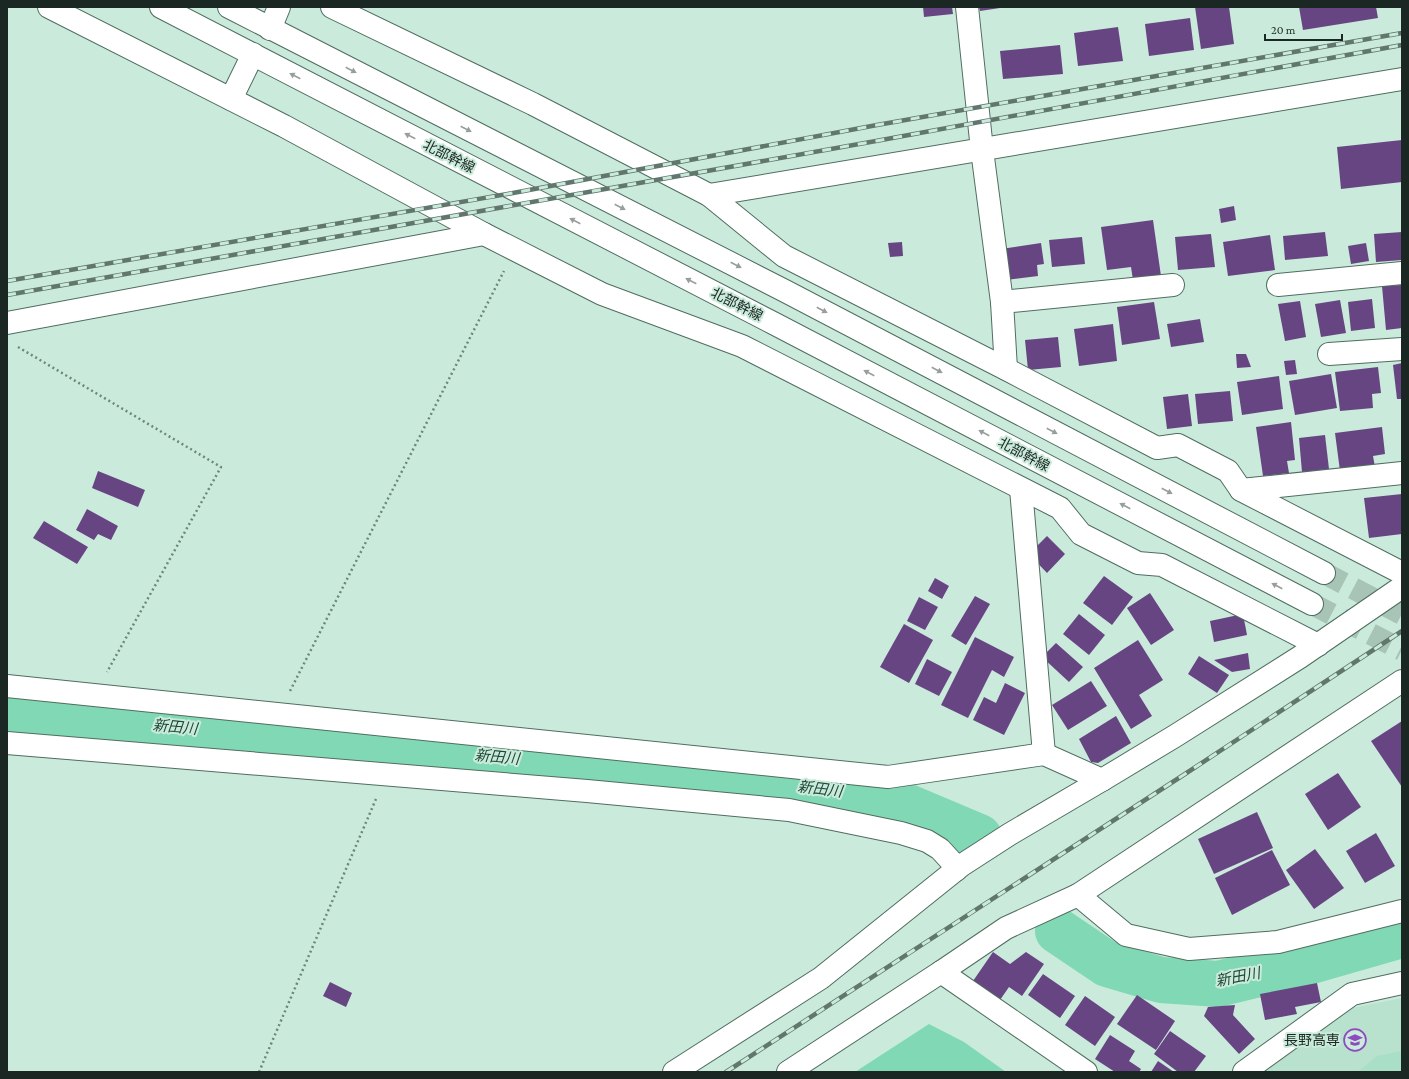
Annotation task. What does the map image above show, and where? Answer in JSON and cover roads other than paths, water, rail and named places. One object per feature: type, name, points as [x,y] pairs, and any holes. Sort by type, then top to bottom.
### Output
[{"type":"street","points":[[49,7],[284,126],[484,234],[602,294],[742,346],[1060,508],[1081,534],[1138,563],[1162,565],[1318,645]]},
{"type":"street","name":"北部幹線","points":[[161,7],[797,335],[1312,604]]},
{"type":"street","points":[[229,7],[787,292],[1324,573]]},
{"type":"street","points":[[270,29],[279,7]]},
{"type":"street","points":[[332,7],[533,104],[709,196],[784,256],[1157,448],[1178,445],[1228,471],[1240,490],[1402,573]]},
{"type":"street","points":[[967,7],[982,150],[1002,302],[1006,369]]},
{"type":"street","points":[[231,99],[252,54]]},
{"type":"street","points":[[709,196],[1402,79]]},
{"type":"street","points":[[7,323],[484,234]]},
{"type":"street","points":[[1278,285],[1402,273]]},
{"type":"street","points":[[1002,302],[1173,285]]},
{"type":"street","points":[[1329,354],[1402,349]]},
{"type":"street","points":[[1240,490],[1402,473]]},
{"type":"street","points":[[1021,489],[1044,754]]},
{"type":"street","points":[[674,1072],[821,978],[959,868],[1010,834],[1195,723],[1318,645],[1402,587]]},
{"type":"street","points":[[788,1072],[1006,928],[1078,894],[1401,683]]},
{"type":"street","points":[[7,686],[888,777],[1044,754],[1102,780]]},
{"type":"street","points":[[7,743],[579,790],[789,810],[901,833],[927,841],[940,849],[959,868]]},
{"type":"street","points":[[1078,894],[1126,935],[1189,949],[1278,942],[1402,911]]},
{"type":"street","points":[[941,972],[1086,1072]]},
{"type":"street","points":[[1244,1072],[1352,994],[1402,983]]},
{"type":"waterway","name":"新田川","points":[[7,712],[704,775],[767,784],[884,797],[979,837]]},
{"type":"waterway","name":"新田川","points":[[1058,931],[1107,964],[1161,980],[1218,984],[1308,962],[1402,935]]},
{"type":"tunnel","points":[[1324,573],[1402,614]]},
{"type":"tunnel","points":[[1312,604],[1402,650]]},
{"type":"railway","points":[[7,281],[513,193],[877,125],[1402,33]]},
{"type":"railway","points":[[7,295],[876,141],[1402,45]]},
{"type":"railway","points":[[726,1072],[1185,774],[1402,631]]},
{"type":"place","name":"長野高専","points":[[1355,1040]]}]
